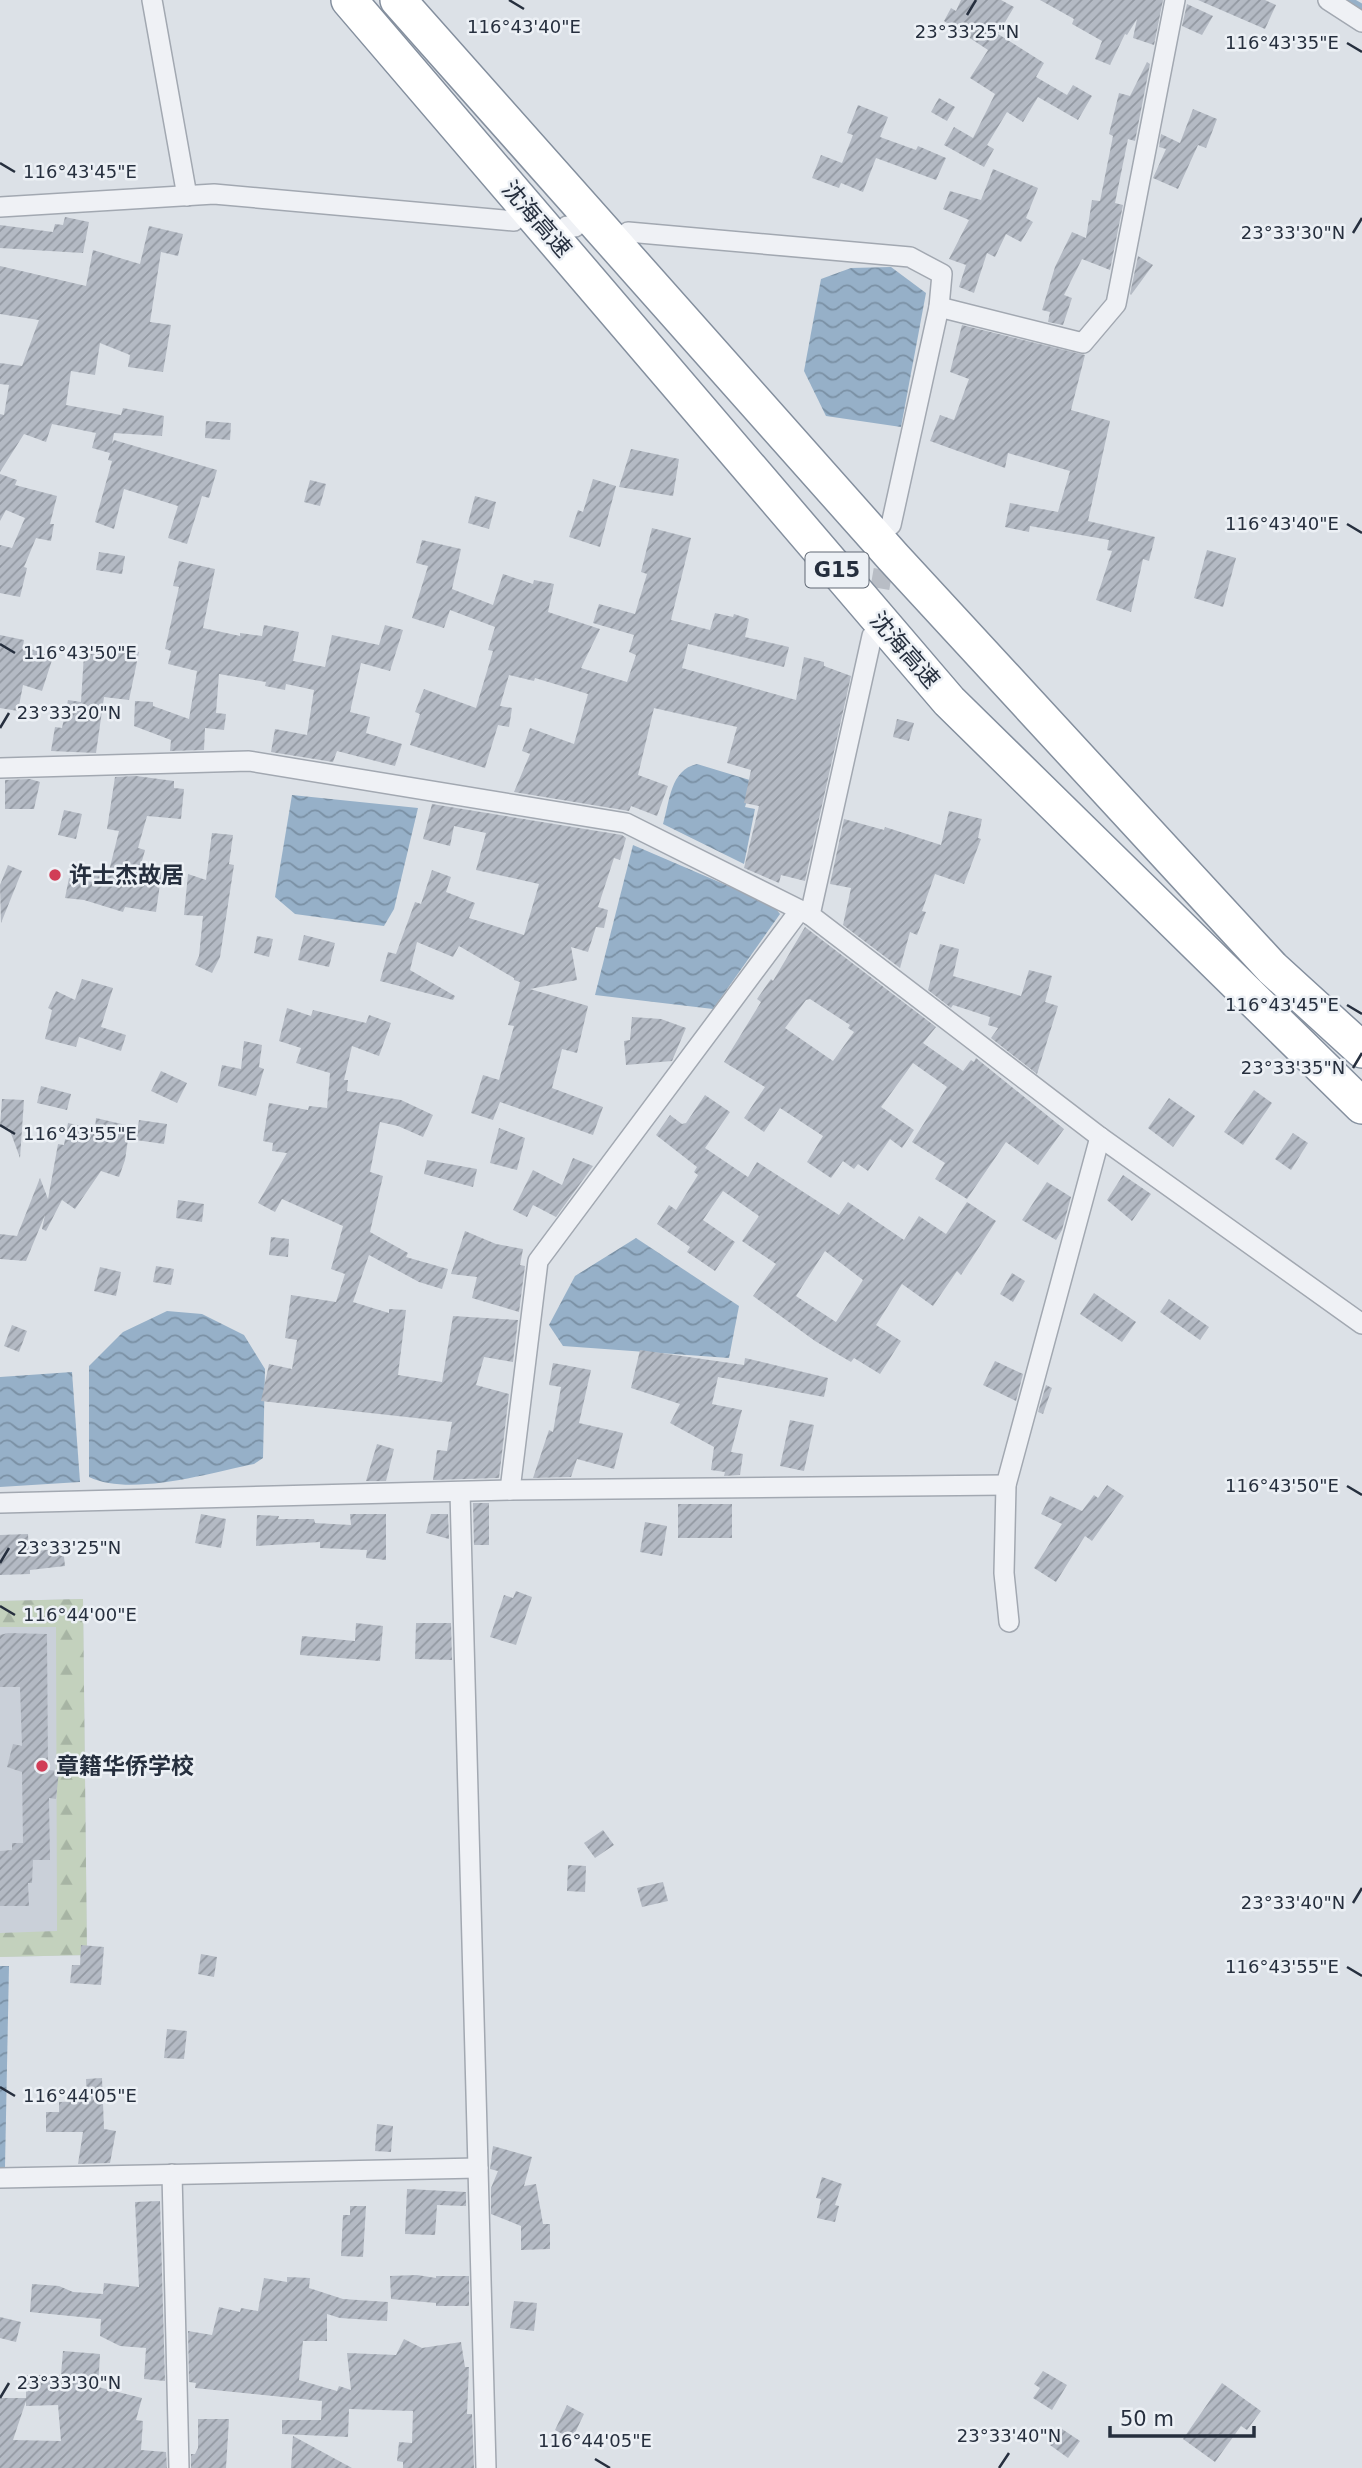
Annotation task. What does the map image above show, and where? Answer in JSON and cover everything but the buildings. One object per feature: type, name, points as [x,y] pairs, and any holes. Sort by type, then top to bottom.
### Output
[{"type":"highway","name":"沈海高速","points":[[349,0],[949,701],[1362,1106]]},
{"type":"highway","name":"沈海高速","points":[[398,0],[893,557],[1272,968],[1362,1050]]},
{"type":"street","points":[[152,0],[187,196]]},
{"type":"street","points":[[939,307],[1083,343],[1116,304],[1175,0]]},
{"type":"street","points":[[1328,0],[1362,22]]},
{"type":"street","points":[[0,207],[214,194],[514,221]]},
{"type":"street","points":[[628,232],[910,257],[942,274],[939,307],[891,525]]},
{"type":"street","points":[[510,1490],[538,1261],[805,912],[872,636]]},
{"type":"street","points":[[0,768],[249,761],[626,823],[805,912],[1100,1137],[1362,1324]]},
{"type":"street","points":[[1009,1622],[1004,1573],[1006,1485],[1100,1137]]},
{"type":"street","points":[[0,1503],[510,1490],[1006,1485]]},
{"type":"street","points":[[460,1492],[486,2468]]},
{"type":"street","points":[[0,2178],[478,2168]]},
{"type":"street","points":[[172,2174],[179,2468]]},
{"type":"shaded area","name":"章籍华侨学校","points":[[83,1599],[87,1955],[0,1957],[0,1601]]},
{"type":"green space","points":[[83,1599],[87,1955],[0,1957],[0,1933],[57,1931],[56,1627],[0,1627],[0,1601]]},
{"type":"water","points":[[891,267],[926,293],[901,427],[826,416],[804,371],[821,279],[851,268]]},
{"type":"water","points":[[697,764],[753,781],[745,807],[755,809],[744,864],[663,824],[676,780],[688,767]]},
{"type":"water","points":[[292,795],[418,808],[394,909],[384,926],[295,914],[275,897]]},
{"type":"water","points":[[633,845],[773,905],[780,914],[713,1009],[595,995]]},
{"type":"water","points":[[636,1238],[739,1306],[729,1358],[563,1346],[549,1325],[575,1276]]},
{"type":"water","points":[[167,1311],[202,1314],[244,1335],[265,1369],[263,1458],[254,1464],[148,1484],[106,1483],[89,1477],[89,1366],[123,1332]]},
{"type":"water","points":[[72,1372],[80,1482],[0,1487],[0,1377]]},
{"type":"water","points":[[0,1966],[9,1966],[5,2167],[0,2167]]},
{"type":"waterway","points":[[1350,0],[1362,7]]},
{"type":"tunnel","points":[[875,617],[887,547]]},
{"type":"place","name":"许士杰故居","points":[[55,875]]},
{"type":"place","name":"章籍华侨学校","points":[[42,1766]]}]
